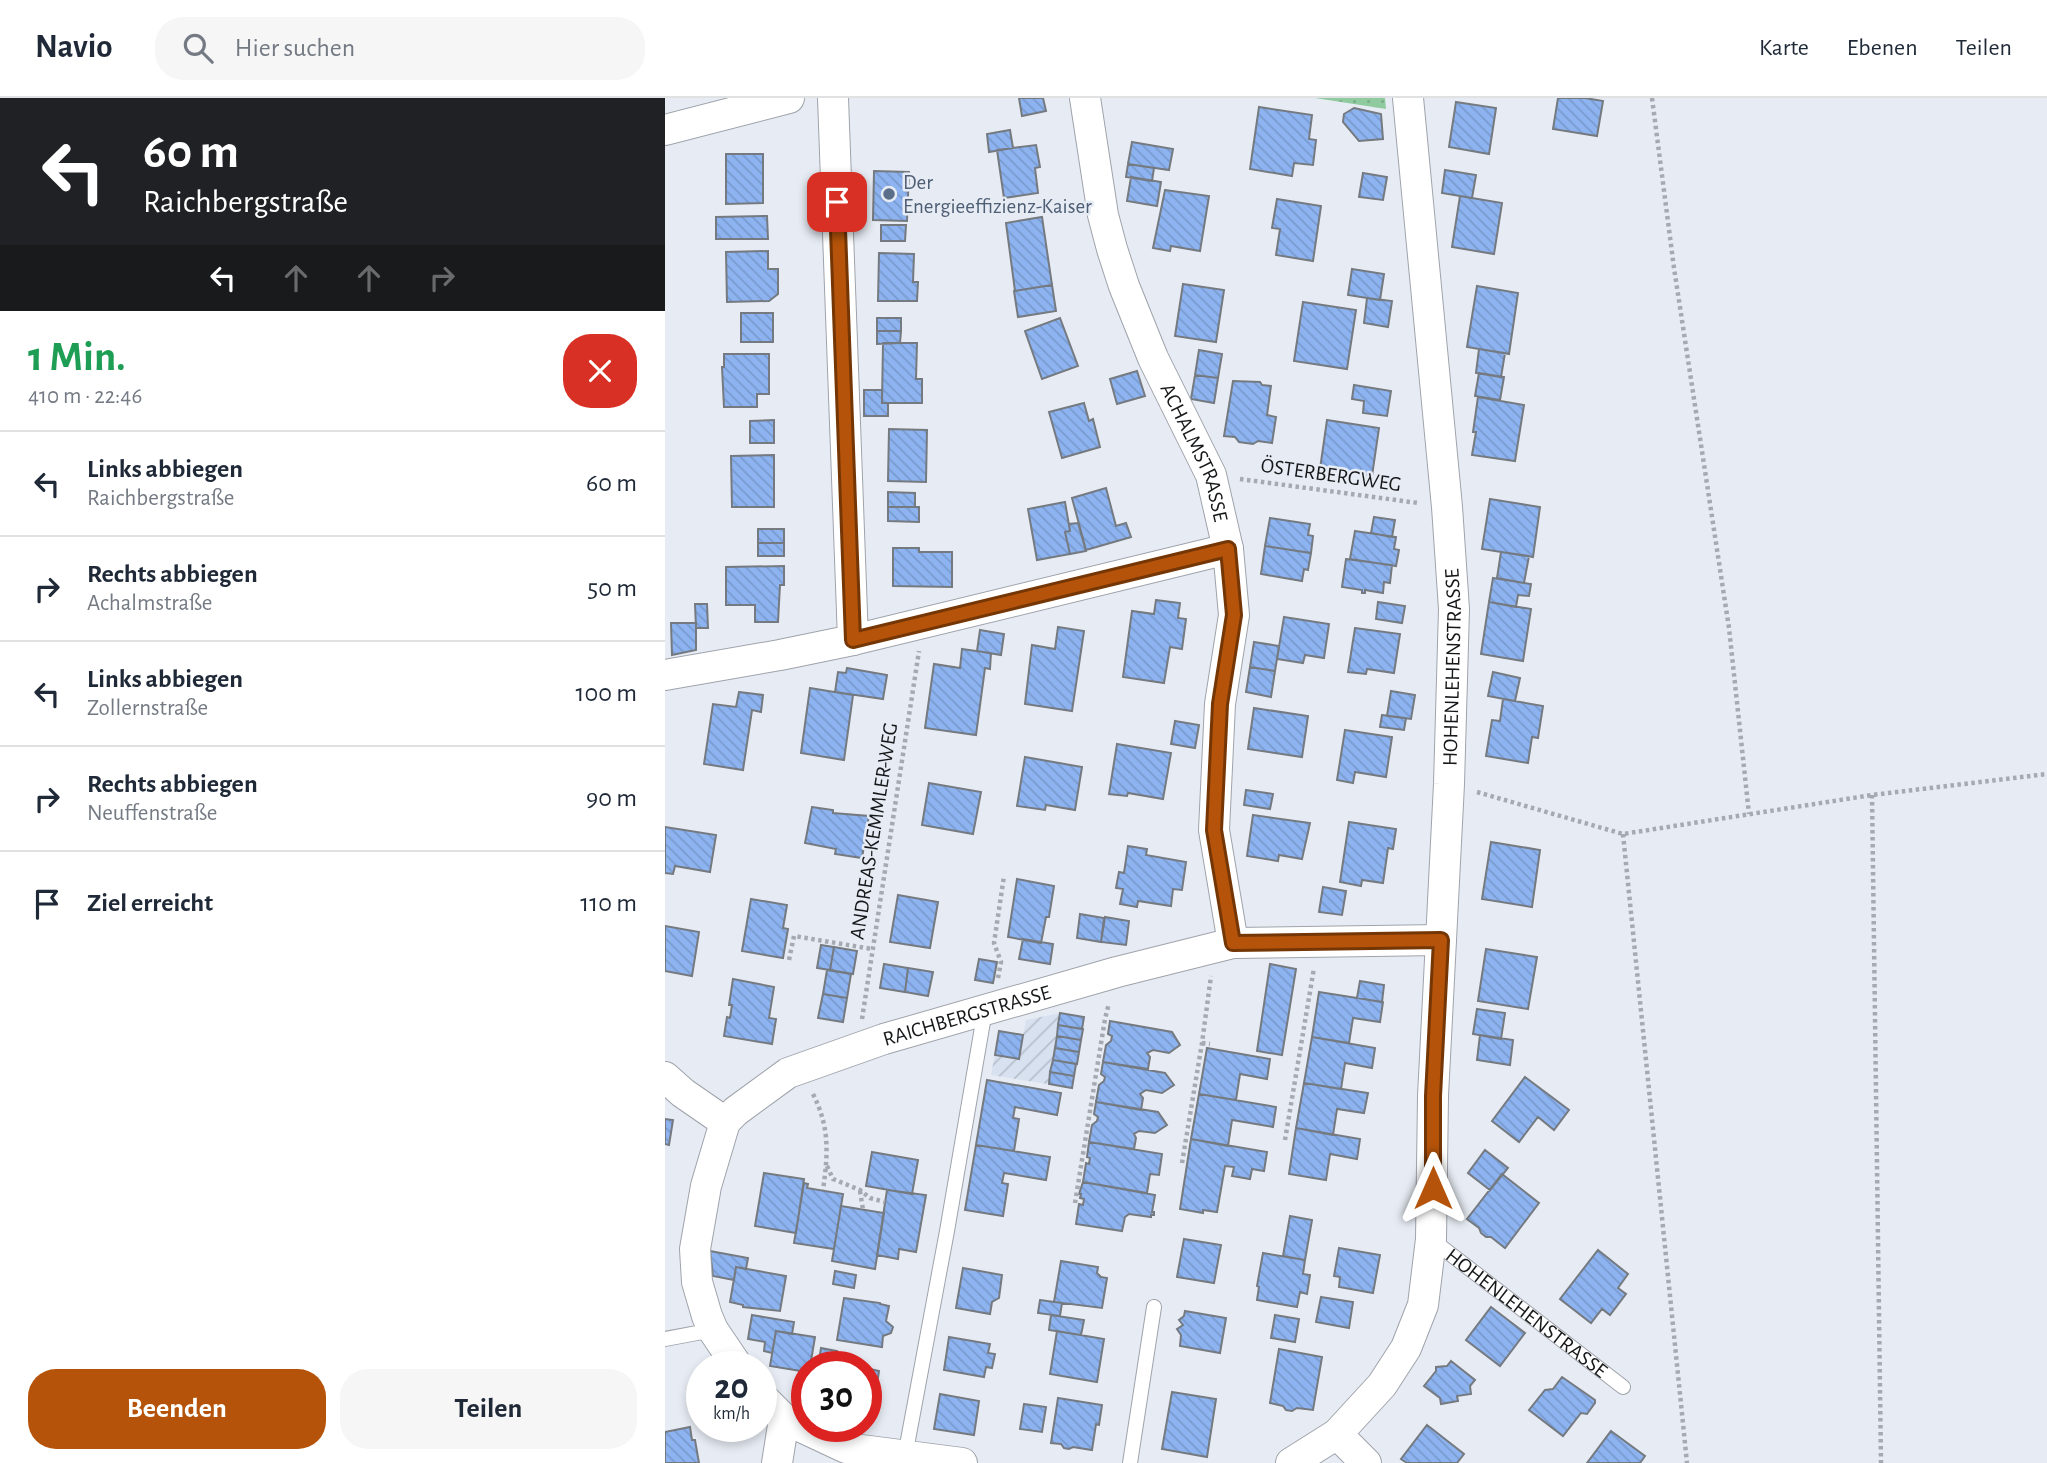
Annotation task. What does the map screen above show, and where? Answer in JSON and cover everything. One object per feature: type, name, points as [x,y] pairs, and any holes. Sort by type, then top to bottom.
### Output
[{"type":"street","points":[[665,130],[789,98]]},
{"type":"street","points":[[833,98],[853,640]]},
{"type":"street","name":"ACHALMSTRASSE","points":[[1085,98],[1103,215],[1124,286],[1153,358],[1211,475],[1228,549],[1234,615],[1220,704],[1214,830],[1224,945]]},
{"type":"street","name":"HOHENLEHENSTRASSE","points":[[1337,1434],[1382,1385],[1406,1348],[1423,1305],[1431,1239],[1433,1096],[1449,784],[1454,609],[1447,507],[1408,98]]},
{"type":"street","points":[[665,675],[853,640],[1228,549]]},
{"type":"street","name":"RAICHBERGSTRASSE","points":[[725,1122],[788,1073],[798,1069],[865,1045],[1117,972],[1224,945],[1441,940]]},
{"type":"street","points":[[665,1077],[725,1122],[706,1186],[695,1249],[697,1282],[706,1316],[727,1351]]},
{"type":"street","points":[[777,1412],[784,1419],[846,1447],[961,1463]]},
{"type":"street","points":[[777,1463],[784,1419]]},
{"type":"street","points":[[1291,1463],[1337,1434],[1366,1463]]},
{"type":"lane","points":[[905,1457],[947,1231],[994,1007]]},
{"type":"lane","name":"HOHENLEHENSTRASSE","points":[[1431,1239],[1623,1387]]},
{"type":"lane","points":[[1130,1463],[1154,1307]]},
{"type":"lane","points":[[665,1339],[713,1330]]},
{"type":"path","points":[[1652,98],[1674,268],[1730,628],[1749,814]]},
{"type":"path","name":"ÖSTERBERGWEG","points":[[1211,475],[1447,507]]},
{"type":"path","name":"ANDREAS-KEMMLER-WEG","points":[[865,1045],[861,1015],[923,623]]},
{"type":"path","points":[[1449,784],[1623,834],[1872,795],[2047,774]]},
{"type":"path","points":[[1872,795],[1881,1463]]},
{"type":"path","points":[[1623,834],[1686,1463]]},
{"type":"path","points":[[994,1007],[1001,961],[994,943],[1004,876]]},
{"type":"path","points":[[789,960],[794,936],[871,949]]},
{"type":"path","points":[[1285,1140],[1318,942]]},
{"type":"path","points":[[1182,1163],[1202,1042],[1224,945]]},
{"type":"path","points":[[1075,1203],[1105,1019],[1117,972]]},
{"type":"path","points":[[1202,1042],[1210,1044]]},
{"type":"path","points":[[798,1069],[815,1099],[827,1133],[828,1153],[823,1190]]},
{"type":"path","points":[[826,1166],[833,1179],[860,1190],[870,1198],[885,1202]]},
{"type":"path","points":[[860,1190],[863,1210]]},
{"type":"shaded area","points":[[1060,1013],[1084,1017],[1072,1088],[991,1075],[999,1031],[1023,1035],[1026,1020]]},
{"type":"green space","points":[[1315,98],[1385,98],[1386,109]]},
{"type":"building","points":[[1019,98],[1043,98],[1046,111],[1022,116]]},
{"type":"building","points":[[1558,98],[1603,101],[1597,136],[1553,129]]},
{"type":"building","points":[[1456,102],[1496,108],[1489,154],[1449,147]]},
{"type":"building","points":[[1259,107],[1312,115],[1309,139],[1316,140],[1313,165],[1294,163],[1292,176],[1250,169]]},
{"type":"building","points":[[1354,108],[1381,114],[1383,139],[1359,141],[1343,122],[1344,114]]},
{"type":"building","points":[[1010,130],[1013,148],[989,152],[987,134]]},
{"type":"building","points":[[1132,142],[1173,149],[1169,170],[1128,164]]},
{"type":"building","points":[[1036,145],[1040,167],[1035,168],[1038,193],[1004,198],[997,150]]},
{"type":"building","points":[[726,154],[763,154],[763,203],[726,204]]},
{"type":"building","points":[[1128,164],[1154,168],[1152,181],[1126,177]]},
{"type":"building","points":[[1445,170],[1476,175],[1472,198],[1442,193]]},
{"type":"building","points":[[874,171],[909,172],[907,221],[873,220]]},
{"type":"building","points":[[1363,173],[1387,177],[1383,200],[1359,197]]},
{"type":"building","points":[[1131,177],[1161,182],[1157,206],[1127,201]]},
{"type":"building","points":[[1165,190],[1209,196],[1200,251],[1171,246],[1170,251],[1153,248]]},
{"type":"building","points":[[1460,196],[1502,203],[1494,254],[1452,247]]},
{"type":"building","points":[[1277,199],[1321,206],[1313,261],[1276,255],[1280,229],[1272,228]]},
{"type":"building","points":[[767,216],[768,239],[716,239],[716,217]]},
{"type":"building","points":[[1042,217],[1052,285],[1015,291],[1006,223]]},
{"type":"building","points":[[881,225],[906,225],[905,241],[881,241]]},
{"type":"building","points":[[768,251],[768,269],[778,269],[778,294],[769,301],[727,302],[726,252]]},
{"type":"building","points":[[879,253],[914,254],[913,282],[918,282],[917,301],[878,301]]},
{"type":"building","points":[[1352,269],[1384,274],[1380,300],[1348,295]]},
{"type":"building","points":[[1183,284],[1224,290],[1216,342],[1175,336]]},
{"type":"building","points":[[1052,285],[1056,311],[1018,317],[1014,291]]},
{"type":"building","points":[[1477,286],[1518,293],[1509,354],[1467,347]]},
{"type":"building","points":[[1367,298],[1392,301],[1388,327],[1364,323]]},
{"type":"building","points":[[1303,302],[1356,310],[1347,369],[1294,361]]},
{"type":"building","points":[[741,313],[773,313],[773,342],[741,342]]},
{"type":"building","points":[[877,318],[901,318],[901,331],[877,331]]},
{"type":"building","points":[[1060,318],[1078,366],[1042,379],[1025,331]]},
{"type":"building","points":[[877,331],[901,331],[900,343],[877,344]]},
{"type":"building","points":[[883,343],[917,343],[916,379],[922,379],[922,403],[882,403]]},
{"type":"building","points":[[1479,349],[1505,353],[1501,377],[1476,373]]},
{"type":"building","points":[[1199,350],[1222,354],[1218,378],[1195,375]]},
{"type":"building","points":[[724,354],[769,354],[769,394],[757,394],[757,407],[724,407]]},
{"type":"building","points":[[1137,371],[1145,396],[1117,404],[1110,379]]},
{"type":"building","points":[[1479,373],[1504,377],[1500,400],[1475,396]]},
{"type":"building","points":[[1195,375],[1218,378],[1214,403],[1191,399]]},
{"type":"building","points":[[1233,381],[1260,382],[1262,385],[1271,386],[1267,415],[1276,417],[1272,443],[1239,442],[1235,437],[1224,436]]},
{"type":"building","points":[[1354,385],[1391,391],[1387,416],[1363,413],[1364,401],[1352,399]]},
{"type":"building","points":[[864,390],[882,390],[882,403],[888,403],[888,416],[864,416]]},
{"type":"building","points":[[1478,397],[1524,405],[1515,461],[1472,455]]},
{"type":"building","points":[[1084,403],[1089,421],[1093,419],[1100,447],[1062,458],[1049,412]]},
{"type":"building","points":[[774,420],[774,443],[750,443],[750,421]]},
{"type":"building","points":[[1327,420],[1379,428],[1372,476],[1320,469]]},
{"type":"building","points":[[889,429],[927,430],[926,482],[888,481]]},
{"type":"building","points":[[774,455],[774,507],[732,507],[731,456]]},
{"type":"building","points":[[1106,488],[1116,526],[1126,523],[1131,537],[1086,550],[1072,498]]},
{"type":"building","points":[[888,492],[915,493],[915,507],[888,507]]},
{"type":"building","points":[[1490,499],[1540,507],[1533,557],[1482,549]]},
{"type":"building","points":[[1065,502],[1070,531],[1065,532],[1070,554],[1037,560],[1028,509]]},
{"type":"building","points":[[888,507],[919,507],[919,522],[888,521]]},
{"type":"building","points":[[1374,517],[1395,520],[1392,537],[1371,533]]},
{"type":"building","points":[[1270,518],[1310,524],[1308,535],[1313,536],[1311,553],[1265,546]]},
{"type":"building","points":[[1078,523],[1086,551],[1070,554],[1065,532],[1070,531],[1069,524]]},
{"type":"building","points":[[758,529],[784,529],[784,543],[758,543]]},
{"type":"building","points":[[1355,531],[1396,537],[1394,549],[1399,550],[1396,566],[1350,559]]},
{"type":"building","points":[[758,543],[784,543],[784,556],[758,556]]},
{"type":"building","points":[[1265,546],[1311,553],[1308,570],[1304,569],[1302,581],[1261,574]]},
{"type":"building","points":[[893,548],[919,548],[919,552],[952,552],[952,587],[893,586]]},
{"type":"building","points":[[1501,552],[1529,556],[1524,583],[1497,578]]},
{"type":"building","points":[[1346,559],[1392,565],[1390,583],[1384,582],[1383,593],[1365,590],[1365,593],[1362,593],[1362,590],[1342,587]]},
{"type":"building","points":[[784,566],[778,622],[755,622],[755,605],[726,605],[726,567]]},
{"type":"building","points":[[1493,578],[1531,584],[1529,596],[1518,595],[1516,607],[1489,602]]},
{"type":"building","points":[[1156,600],[1180,603],[1178,618],[1186,619],[1182,649],[1170,647],[1164,683],[1123,677],[1132,611],[1154,614]]},
{"type":"building","points":[[1378,602],[1405,606],[1402,623],[1376,619]]},
{"type":"building","points":[[1489,602],[1531,609],[1523,661],[1481,654]]},
{"type":"building","points":[[695,604],[707,604],[708,628],[696,628]]},
{"type":"building","points":[[1284,617],[1329,624],[1324,658],[1305,655],[1303,663],[1277,659]]},
{"type":"building","points":[[671,623],[696,623],[696,650],[672,655]]},
{"type":"building","points":[[1058,627],[1084,631],[1072,711],[1025,704],[1032,645],[1055,649]]},
{"type":"building","points":[[1355,628],[1400,634],[1394,673],[1367,669],[1366,674],[1348,672]]},
{"type":"building","points":[[980,630],[1004,634],[1001,655],[977,651]]},
{"type":"building","points":[[1254,642],[1279,646],[1275,671],[1250,667]]},
{"type":"building","points":[[962,649],[991,653],[990,669],[985,668],[976,735],[925,728],[934,664],[960,668]]},
{"type":"building","points":[[1250,667],[1275,671],[1271,697],[1246,692]]},
{"type":"building","points":[[847,668],[887,675],[883,699],[835,692],[838,672],[846,673]]},
{"type":"building","points":[[1493,672],[1520,678],[1515,701],[1488,696]]},
{"type":"building","points":[[810,688],[853,695],[844,760],[801,753]]},
{"type":"building","points":[[1391,691],[1415,695],[1411,719],[1387,716]]},
{"type":"building","points":[[739,692],[763,695],[761,712],[752,710],[743,770],[704,764],[713,704],[736,707]]},
{"type":"building","points":[[1503,699],[1543,706],[1538,738],[1532,737],[1528,763],[1486,756],[1492,720],[1500,721]]},
{"type":"building","points":[[1254,708],[1308,716],[1302,757],[1248,749]]},
{"type":"building","points":[[1382,715],[1406,718],[1404,730],[1380,727]]},
{"type":"building","points":[[1175,721],[1199,725],[1195,748],[1171,744]]},
{"type":"building","points":[[1345,730],[1392,737],[1386,777],[1355,772],[1353,783],[1337,780]]},
{"type":"building","points":[[1117,744],[1171,753],[1163,799],[1128,793],[1127,796],[1109,794]]},
{"type":"building","points":[[1025,757],[1082,767],[1075,810],[1046,805],[1045,810],[1017,806]]},
{"type":"building","points":[[929,783],[981,792],[973,834],[922,825]]},
{"type":"building","points":[[1246,790],[1273,794],[1270,809],[1244,805]]},
{"type":"building","points":[[812,807],[833,810],[833,813],[869,816],[862,858],[835,854],[836,849],[805,843]]},
{"type":"building","points":[[1253,815],[1310,823],[1302,859],[1279,855],[1278,861],[1247,856]]},
{"type":"building","points":[[1349,822],[1396,829],[1393,849],[1388,848],[1383,883],[1362,880],[1361,886],[1340,882]]},
{"type":"building","points":[[665,827],[716,835],[710,872],[675,866],[673,874],[665,873]]},
{"type":"building","points":[[1491,842],[1540,850],[1532,907],[1482,899]]},
{"type":"building","points":[[1128,846],[1147,849],[1146,855],[1186,862],[1182,890],[1173,889],[1171,906],[1138,901],[1137,907],[1120,904],[1123,889],[1116,888],[1119,872],[1124,873]]},
{"type":"building","points":[[1017,879],[1054,886],[1041,943],[1008,937]]},
{"type":"building","points":[[1323,887],[1346,891],[1342,915],[1319,912]]},
{"type":"building","points":[[898,895],[938,902],[930,948],[890,942]]},
{"type":"building","points":[[751,899],[787,905],[783,928],[788,929],[783,958],[742,951]]},
{"type":"building","points":[[1080,914],[1104,918],[1101,942],[1077,938]]},
{"type":"building","points":[[1105,917],[1129,921],[1126,945],[1101,942]]},
{"type":"building","points":[[665,926],[699,932],[692,976],[665,971]]},
{"type":"building","points":[[1023,939],[1053,944],[1050,964],[1019,959]]},
{"type":"building","points":[[821,945],[834,947],[830,970],[817,968]]},
{"type":"building","points":[[834,947],[857,951],[853,974],[830,970]]},
{"type":"building","points":[[1486,949],[1537,957],[1528,1009],[1478,1001]]},
{"type":"building","points":[[979,959],[997,962],[993,983],[975,980]]},
{"type":"building","points":[[884,964],[908,968],[905,992],[880,988]]},
{"type":"building","points":[[1270,964],[1296,969],[1282,1055],[1257,1051]]},
{"type":"building","points":[[908,968],[933,972],[928,996],[905,992]]},
{"type":"building","points":[[827,970],[851,974],[847,998],[823,994]]},
{"type":"building","points":[[733,979],[774,987],[769,1018],[776,1019],[772,1044],[724,1036],[727,1017],[730,1018]]},
{"type":"building","points":[[1360,981],[1384,985],[1382,1002],[1357,998]]},
{"type":"building","points":[[1319,992],[1383,1002],[1380,1022],[1353,1018],[1349,1043],[1312,1037]]},
{"type":"building","points":[[823,994],[847,998],[843,1022],[818,1018]]},
{"type":"building","points":[[1477,1009],[1505,1013],[1501,1039],[1473,1034]]},
{"type":"building","points":[[1060,1013],[1084,1017],[1082,1029],[1058,1025]]},
{"type":"building","points":[[1110,1021],[1172,1032],[1180,1045],[1169,1053],[1153,1050],[1147,1053],[1150,1057],[1148,1069],[1103,1062],[1106,1045],[1112,1036],[1108,1034]]},
{"type":"building","points":[[1058,1025],[1083,1029],[1081,1040],[1057,1036]]},
{"type":"building","points":[[999,1031],[1023,1035],[1019,1059],[995,1055]]},
{"type":"building","points":[[1480,1035],[1513,1040],[1510,1065],[1477,1060]]},
{"type":"building","points":[[1057,1036],[1081,1040],[1079,1052],[1055,1048]]},
{"type":"building","points":[[1312,1037],[1375,1048],[1372,1068],[1345,1063],[1341,1089],[1304,1083]]},
{"type":"building","points":[[1055,1048],[1079,1052],[1077,1064],[1053,1060]]},
{"type":"building","points":[[1207,1048],[1270,1059],[1267,1079],[1240,1074],[1236,1100],[1199,1094]]},
{"type":"building","points":[[1053,1060],[1076,1064],[1074,1076],[1050,1072]]},
{"type":"building","points":[[1103,1062],[1165,1073],[1174,1085],[1162,1093],[1146,1090],[1140,1094],[1143,1098],[1141,1110],[1096,1102],[1099,1085],[1105,1077],[1101,1074]]},
{"type":"building","points":[[1050,1072],[1074,1076],[1072,1088],[1049,1084]]},
{"type":"building","points":[[1525,1077],[1569,1110],[1554,1130],[1538,1117],[1519,1142],[1492,1121]]},
{"type":"building","points":[[987,1080],[1061,1093],[1057,1115],[1015,1107],[1013,1118],[1019,1119],[1014,1151],[976,1145]]},
{"type":"building","points":[[1304,1083],[1368,1093],[1364,1113],[1337,1109],[1333,1135],[1296,1128]]},
{"type":"building","points":[[1199,1094],[1276,1107],[1273,1127],[1232,1120],[1228,1146],[1191,1139]]},
{"type":"building","points":[[1096,1102],[1158,1112],[1167,1125],[1155,1133],[1139,1131],[1134,1134],[1134,1149],[1089,1142],[1092,1125],[1098,1117],[1094,1114]]},
{"type":"building","points":[[665,1119],[673,1120],[669,1145],[665,1144]]},
{"type":"building","points":[[1296,1128],[1360,1139],[1357,1159],[1330,1154],[1326,1180],[1289,1174]]},
{"type":"building","points":[[1191,1139],[1267,1152],[1264,1171],[1252,1169],[1250,1179],[1232,1176],[1234,1167],[1225,1166],[1217,1212],[1203,1210],[1203,1213],[1180,1209]]},
{"type":"building","points":[[1089,1142],[1162,1154],[1159,1175],[1150,1174],[1147,1193],[1083,1182],[1086,1163],[1089,1164],[1090,1158],[1087,1157]]},
{"type":"building","points":[[976,1145],[1050,1157],[1046,1180],[1004,1173],[1002,1183],[1008,1184],[1003,1216],[965,1210]]},
{"type":"building","points":[[1485,1150],[1508,1168],[1490,1190],[1468,1173]]},
{"type":"building","points":[[872,1152],[918,1160],[912,1194],[866,1186]]},
{"type":"building","points":[[764,1173],[804,1179],[796,1233],[755,1226]]},
{"type":"building","points":[[1502,1174],[1539,1203],[1505,1248],[1491,1237],[1486,1237],[1467,1219]]},
{"type":"building","points":[[1083,1182],[1155,1195],[1152,1212],[1154,1215],[1151,1217],[1129,1214],[1125,1217],[1122,1231],[1076,1224],[1079,1204],[1083,1205],[1084,1199],[1080,1198],[1079,1194]]},
{"type":"building","points":[[804,1183],[808,1184],[807,1188],[843,1194],[834,1249],[794,1243]]},
{"type":"building","points":[[887,1190],[926,1195],[916,1252],[899,1249],[898,1259],[877,1255]]},
{"type":"building","points":[[841,1206],[884,1213],[875,1269],[832,1261]]},
{"type":"building","points":[[1290,1216],[1312,1220],[1305,1260],[1283,1256]]},
{"type":"building","points":[[1184,1239],[1221,1245],[1214,1283],[1177,1277]]},
{"type":"building","points":[[1339,1248],[1380,1255],[1373,1293],[1339,1287],[1340,1277],[1334,1276]]},
{"type":"building","points":[[1598,1250],[1628,1274],[1618,1288],[1626,1294],[1610,1315],[1602,1309],[1591,1323],[1560,1299]]},
{"type":"building","points":[[710,1251],[748,1258],[746,1269],[736,1267],[734,1280],[713,1276]]},
{"type":"building","points":[[1263,1253],[1305,1260],[1303,1274],[1310,1275],[1307,1294],[1300,1292],[1297,1307],[1257,1300]]},
{"type":"building","points":[[1061,1261],[1098,1267],[1097,1273],[1107,1278],[1102,1308],[1054,1302]]},
{"type":"building","points":[[736,1267],[786,1276],[780,1311],[743,1307],[730,1302]]},
{"type":"building","points":[[963,1268],[1002,1275],[999,1298],[992,1302],[990,1314],[956,1308]]},
{"type":"building","points":[[835,1271],[856,1275],[854,1288],[833,1284]]},
{"type":"building","points":[[1321,1297],[1353,1302],[1349,1328],[1316,1322]]},
{"type":"building","points":[[844,1298],[889,1306],[886,1321],[893,1327],[891,1333],[883,1336],[882,1347],[837,1340]]},
{"type":"building","points":[[1040,1300],[1062,1303],[1060,1316],[1038,1313]]},
{"type":"building","points":[[1491,1307],[1525,1333],[1500,1366],[1466,1340]]},
{"type":"building","points":[[1185,1311],[1226,1318],[1220,1353],[1180,1346],[1181,1335],[1177,1329],[1183,1325],[1179,1320]]},
{"type":"building","points":[[752,1315],[794,1322],[792,1334],[776,1331],[772,1351],[764,1351],[765,1342],[748,1339]]},
{"type":"building","points":[[1051,1315],[1084,1320],[1081,1335],[1049,1330]]},
{"type":"building","points":[[1275,1315],[1299,1319],[1295,1342],[1271,1338]]},
{"type":"building","points":[[776,1331],[815,1337],[813,1351],[791,1351],[791,1369],[777,1367],[777,1351],[773,1351]]},
{"type":"building","points":[[1057,1331],[1104,1339],[1097,1382],[1050,1374]]},
{"type":"building","points":[[949,1337],[990,1344],[988,1353],[995,1354],[992,1368],[986,1367],[984,1377],[944,1370]]},
{"type":"building","points":[[1279,1349],[1322,1357],[1313,1410],[1297,1408],[1292,1411],[1270,1403]]},
{"type":"building","points":[[1451,1361],[1475,1380],[1470,1386],[1471,1394],[1457,1396],[1458,1401],[1441,1404],[1440,1398],[1424,1386],[1436,1371],[1436,1367],[1447,1366]]},
{"type":"building","points":[[1562,1377],[1595,1400],[1587,1414],[1581,1413],[1563,1436],[1529,1410],[1545,1390],[1553,1389]]},
{"type":"building","points":[[1172,1392],[1216,1399],[1207,1457],[1162,1449]]},
{"type":"building","points":[[940,1394],[979,1401],[974,1435],[934,1429]]},
{"type":"building","points":[[1058,1398],[1102,1405],[1092,1450],[1073,1447],[1069,1449],[1061,1444],[1051,1443]]},
{"type":"building","points":[[1024,1404],[1046,1407],[1042,1432],[1020,1429]]},
{"type":"building","points":[[1427,1425],[1464,1454],[1457,1463],[1407,1463],[1401,1459]]},
{"type":"building","points":[[686,1428],[686,1442],[695,1442],[699,1463],[665,1463],[665,1432]]},
{"type":"building","points":[[1611,1431],[1645,1456],[1640,1463],[1587,1463]]},
{"type":"place","name":"Der Energieeffizienz-Kaiser","points":[[889,194]]},
{"type":"route","points":[[837,202],[853,640],[1228,549],[1234,615],[1220,704],[1214,830],[1233,943],[1441,940],[1433,1096],[1433,1188]]}]
